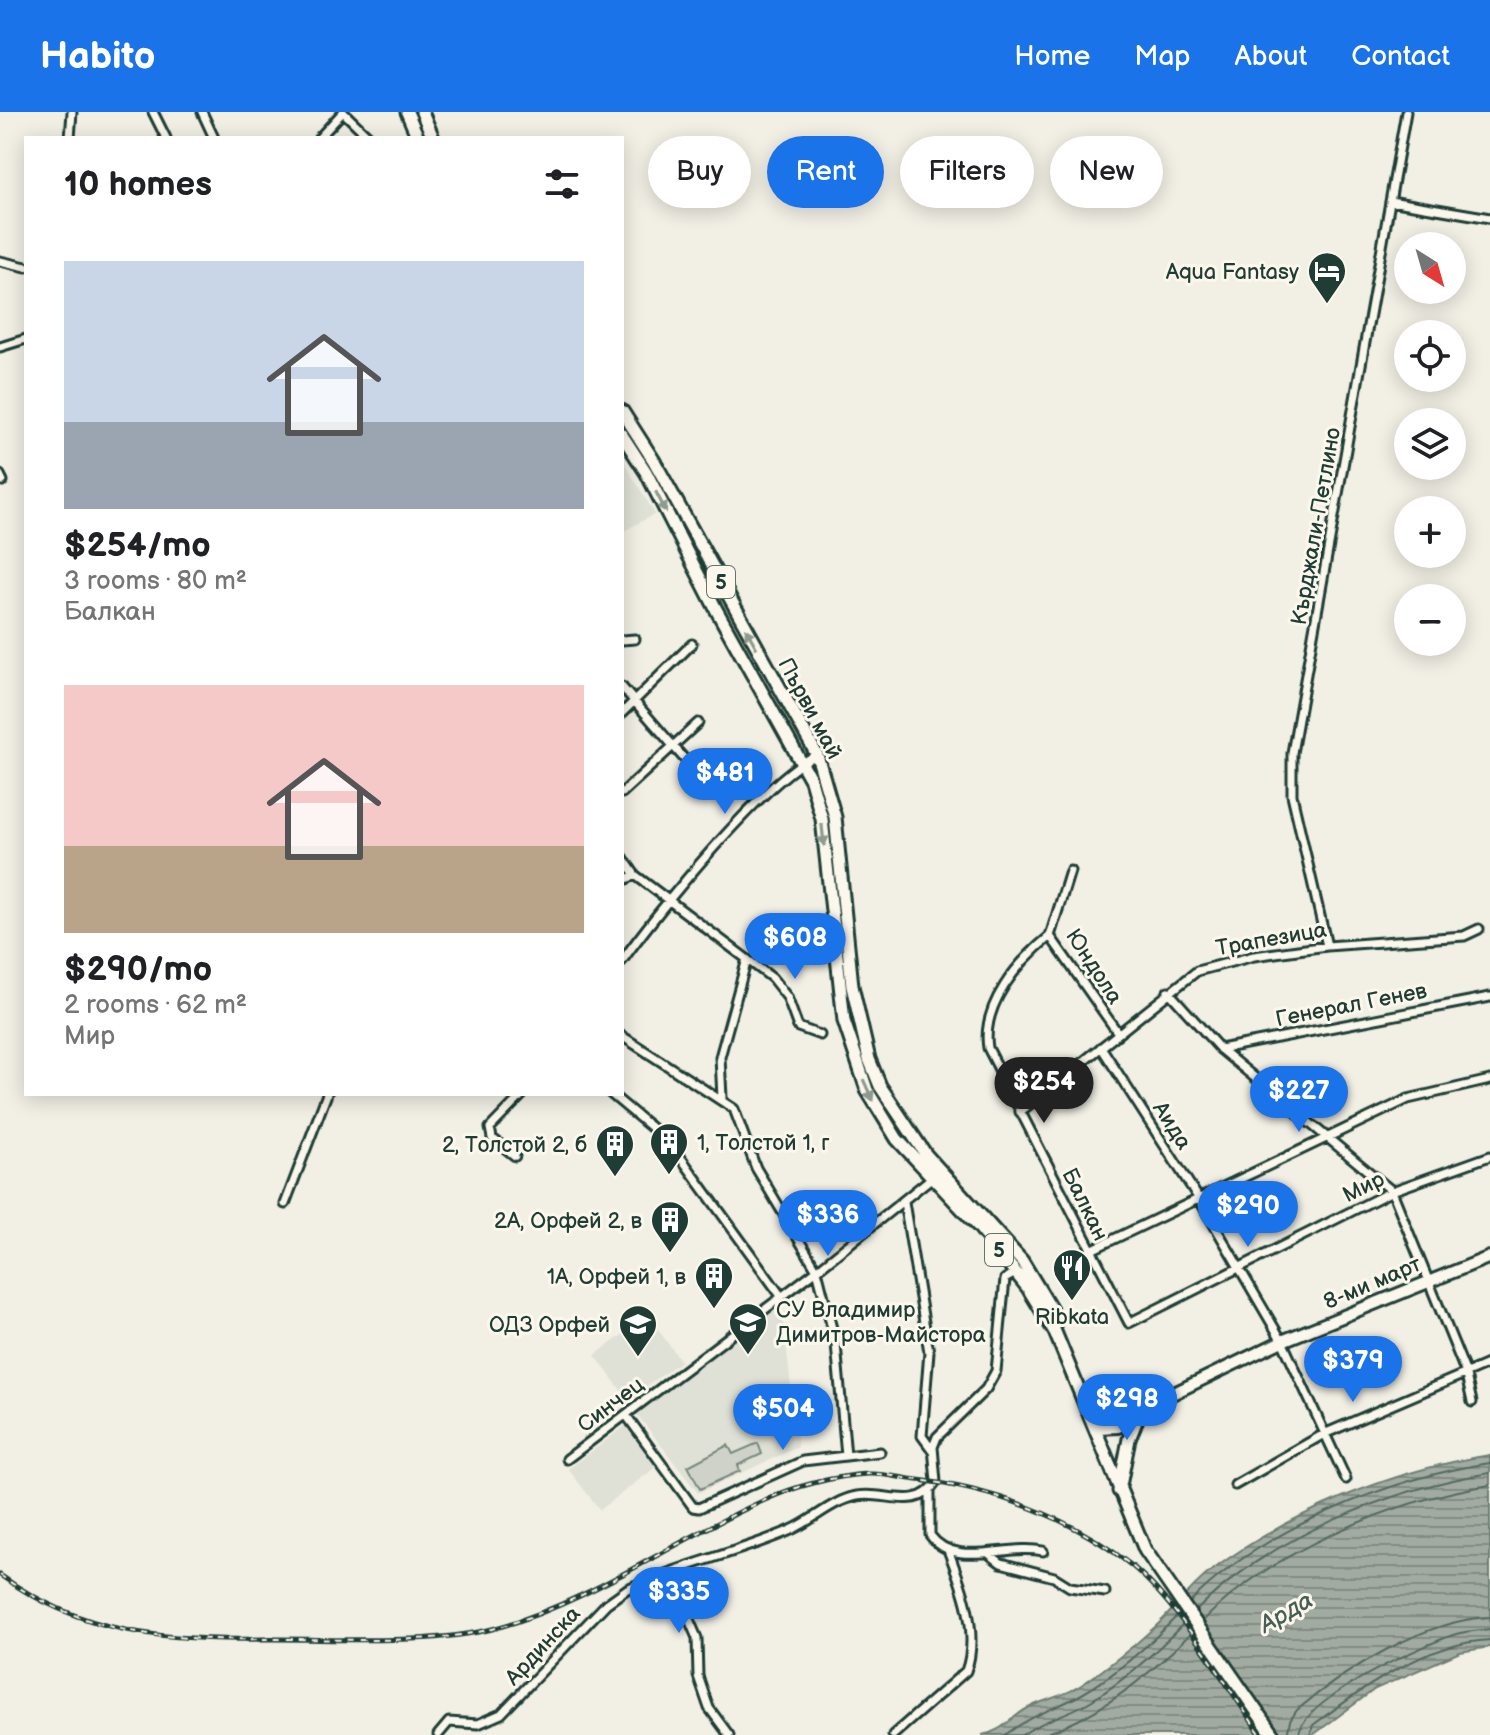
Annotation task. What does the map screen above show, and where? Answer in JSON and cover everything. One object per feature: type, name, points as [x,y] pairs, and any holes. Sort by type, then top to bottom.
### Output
[{"type":"main road","points":[[407,112],[417,136]]},
{"type":"main road","points":[[422,112],[432,136]]},
{"type":"main road","name":"Първи май","points":[[624,414],[654,461],[817,755],[835,817],[852,986],[869,1059],[899,1119],[935,1175],[1022,1261],[1051,1309],[1055,1332]]},
{"type":"main road","name":"Първи май","points":[[624,438],[646,472],[717,611],[802,761],[822,819],[848,1034],[878,1111],[1017,1272],[1055,1332],[1097,1428],[1118,1491],[1145,1550],[1273,1735]]},
{"type":"main road","name":"8-ми март","points":[[1141,1409],[1282,1341],[1429,1279],[1490,1257]]},
{"type":"main road","points":[[1087,1405],[1120,1412],[1141,1409]]},
{"type":"main road","points":[[1097,1428],[1118,1427],[1141,1409]]},
{"type":"main road","points":[[1118,1491],[1129,1439],[1141,1409]]},
{"type":"main road","points":[[1097,1428],[1120,1412]]},
{"type":"street","points":[[70,136],[72,112]]},
{"type":"street","points":[[153,112],[165,136]]},
{"type":"street","points":[[202,112],[213,136]]},
{"type":"street","points":[[321,136],[343,112],[368,136]]},
{"type":"street","name":"Кърджали-Петлино","points":[[1327,946],[1292,795],[1292,753],[1406,112]]},
{"type":"street","points":[[1390,201],[1490,218]]},
{"type":"street","points":[[0,261],[24,267]]},
{"type":"street","points":[[0,347],[24,340]]},
{"type":"street","points":[[624,640],[635,639]]},
{"type":"street","points":[[624,711],[692,644]]},
{"type":"street","points":[[624,689],[707,785]]},
{"type":"street","points":[[624,791],[698,723]]},
{"type":"street","points":[[624,958],[668,901],[789,769],[817,755]]},
{"type":"street","points":[[624,859],[635,875],[780,986],[798,1027],[820,1035]]},
{"type":"street","name":"Юндола","points":[[1070,871],[1050,936],[1118,1033]]},
{"type":"street","points":[[624,880],[635,875]]},
{"type":"street","name":"Трапезица","points":[[1020,1112],[1185,978],[1217,965],[1327,946],[1464,936],[1479,929]]},
{"type":"street","name":"Балкан","points":[[1050,936],[996,999],[989,1014],[988,1048],[1089,1251],[1129,1323]]},
{"type":"street","points":[[722,1098],[720,1057],[747,959]]},
{"type":"street","points":[[1168,991],[1220,1049],[1392,1191],[1465,1371],[1472,1402]]},
{"type":"street","name":"Генерал Генев","points":[[1220,1049],[1490,997]]},
{"type":"street","points":[[624,1037],[722,1098],[734,1109],[756,1168],[817,1270],[836,1344],[846,1456]]},
{"type":"street","name":"Аида","points":[[1101,1047],[1241,1268],[1282,1341],[1346,1479]]},
{"type":"street","points":[[1089,1251],[1326,1135],[1424,1092],[1490,1080]]},
{"type":"street","points":[[285,1204],[326,1096]]},
{"type":"street","points":[[515,1156],[492,1138],[490,1128],[521,1096]]},
{"type":"street","points":[[613,1096],[671,1144],[781,1296]]},
{"type":"street","name":"Мир","points":[[1129,1323],[1392,1191],[1490,1156]]},
{"type":"street","name":"Синчец","points":[[567,1459],[817,1270],[935,1175]]},
{"type":"street","points":[[904,1202],[929,1352],[922,1436],[933,1451]]},
{"type":"street","points":[[893,1735],[966,1671],[970,1660],[965,1594],[948,1550],[930,1535],[930,1491],[936,1482],[933,1451],[941,1431],[992,1381],[1001,1346],[1005,1279],[1017,1272]]},
{"type":"street","points":[[1235,1485],[1324,1434],[1465,1371],[1490,1363]]},
{"type":"street","points":[[626,1415],[693,1507],[699,1508],[803,1461],[880,1452]]},
{"type":"street","name":"Ардинска","points":[[438,1735],[449,1722],[478,1724],[501,1714],[616,1596],[669,1573],[789,1531],[840,1501],[858,1496],[918,1499],[930,1491]]},
{"type":"street","points":[[948,1550],[988,1553],[1021,1546],[1043,1551]]},
{"type":"street","points":[[988,1553],[1001,1563],[1054,1577],[1070,1587],[1105,1592]]},
{"type":"street","points":[[669,1573],[697,1638],[698,1676],[709,1708],[729,1735]]},
{"type":"shaded area","points":[[624,462],[655,514],[624,531]]},
{"type":"shaded area","name":"СУ Владимир Димитров-Майстора","points":[[781,1301],[798,1447],[698,1493],[635,1412]]},
{"type":"shaded area","name":"ОДЗ Орфей","points":[[648,1316],[681,1361],[628,1400],[595,1355]]},
{"type":"shaded area","points":[[629,1423],[660,1464],[600,1510],[568,1469]]},
{"type":"shaded area","points":[[758,1443],[762,1454],[738,1465],[740,1471],[700,1489],[688,1466],[728,1445],[733,1454]]},
{"type":"water","name":"Арда","points":[[1490,1455],[1490,1647],[1460,1652],[1375,1689],[1313,1735],[982,1735],[1001,1728],[1028,1708],[1069,1692],[1092,1677],[1155,1627],[1211,1571],[1274,1530],[1344,1496],[1380,1483],[1417,1471]]},
{"type":"railway","points":[[0,1575],[31,1595],[93,1622],[158,1635],[227,1639],[381,1640],[470,1634],[496,1628],[566,1602],[731,1516],[789,1490],[842,1477],[884,1475],[940,1483],[999,1497],[1055,1518],[1108,1548],[1132,1566],[1167,1602],[1261,1735]]},
{"type":"place","name":"Aqua Fantasy","points":[[1327,305]]},
{"type":"place","name":"1, Толстой 1, г","points":[[669,1176]]},
{"type":"place","name":"2, Толстой 2, б","points":[[615,1178]]},
{"type":"place","name":"2А, Орфей 2, в","points":[[670,1254]]},
{"type":"place","name":"Ribkata","points":[[1072,1302]]},
{"type":"place","name":"1А, Орфей 1, в","points":[[714,1310]]},
{"type":"place","name":"СУ Владимир Димитров-Майстора","points":[[748,1356]]},
{"type":"place","name":"ОДЗ Орфей","points":[[638,1358]]}]
